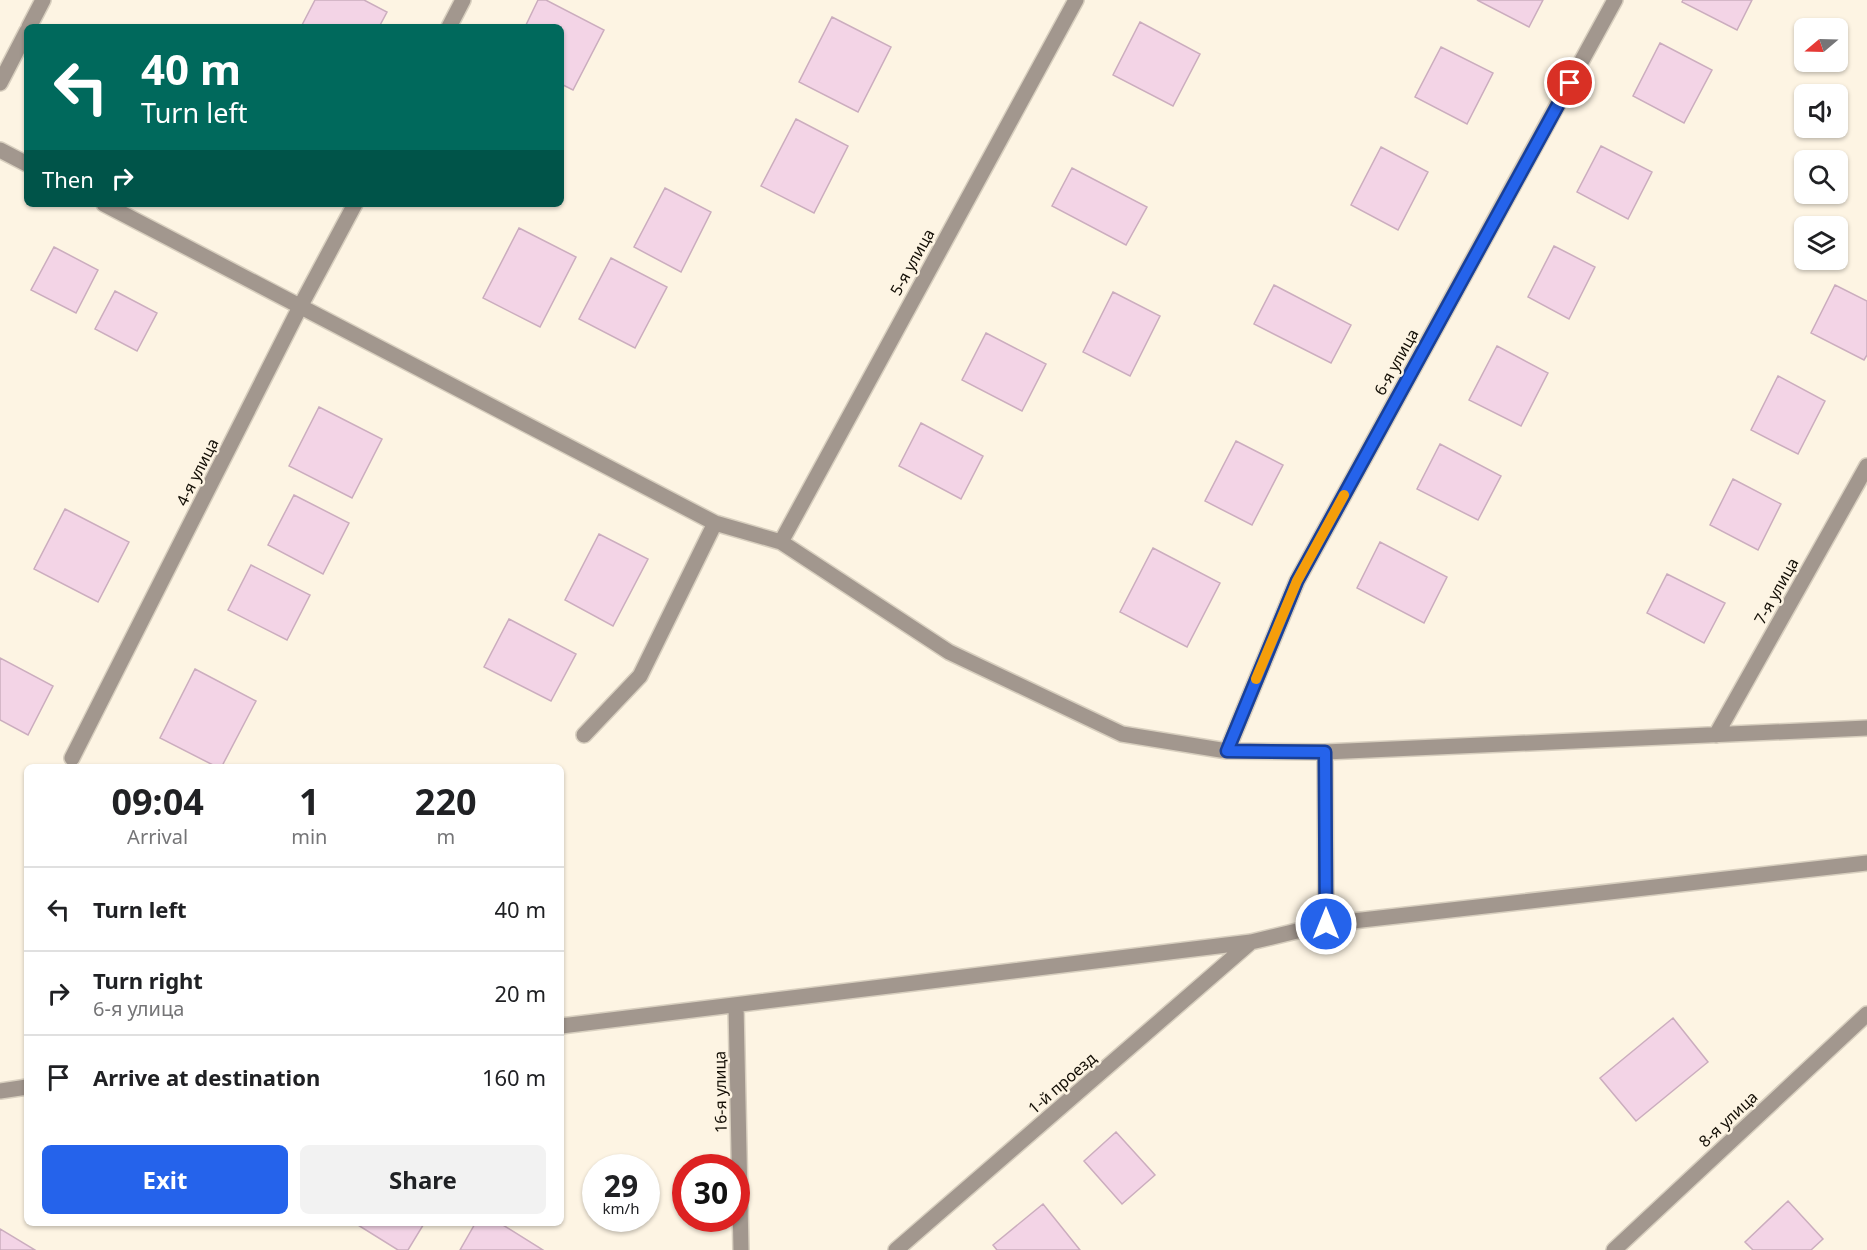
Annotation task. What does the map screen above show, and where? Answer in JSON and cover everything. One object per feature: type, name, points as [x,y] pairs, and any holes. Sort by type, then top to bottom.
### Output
[{"type":"street","points":[[31,24],[43,0]]},
{"type":"street","points":[[451,24],[463,0]]},
{"type":"street","name":"5-я улица","points":[[781,542],[1076,0]]},
{"type":"street","name":"6-я улица","points":[[1227,751],[1297,581],[1615,0]]},
{"type":"street","points":[[0,83],[24,37]]},
{"type":"street","points":[[0,150],[24,162]]},
{"type":"street","points":[[110,207],[715,523],[781,542],[949,652],[1122,734],[1227,751],[1325,752],[1867,728]]},
{"type":"street","name":"4-я улица","points":[[72,758],[301,305],[353,207]]},
{"type":"street","name":"7-я улица","points":[[1716,735],[1867,466]]},
{"type":"street","points":[[584,735],[640,675],[715,523]]},
{"type":"street","points":[[1325,752],[1326,924]]},
{"type":"street","points":[[564,1026],[1251,942],[1326,924],[1867,863]]},
{"type":"street","name":"1-й проезд","points":[[896,1250],[1251,942]]},
{"type":"street","name":"16-я улица","points":[[736,1005],[741,1250]]},
{"type":"street","name":"8-я улица","points":[[1614,1250],[1867,1014]]},
{"type":"street","points":[[0,1091],[24,1088]]},
{"type":"building","points":[[315,0],[364,0],[387,12],[381,24],[303,24]]},
{"type":"building","points":[[538,0],[546,0],[604,30],[573,90],[564,86],[564,24],[526,24]]},
{"type":"building","points":[[1477,0],[1543,0],[1529,27]]},
{"type":"building","points":[[1683,0],[1752,0],[1737,30],[1682,2]]},
{"type":"building","points":[[832,17],[891,47],[858,112],[799,82]]},
{"type":"building","points":[[1140,22],[1200,54],[1173,106],[1113,75]]},
{"type":"building","points":[[1660,43],[1712,70],[1684,123],[1633,96]]},
{"type":"building","points":[[1441,47],[1493,73],[1467,124],[1415,97]]},
{"type":"building","points":[[796,119],[848,146],[814,213],[761,186]]},
{"type":"building","points":[[1601,146],[1652,172],[1628,219],[1577,192]]},
{"type":"building","points":[[1381,147],[1428,172],[1398,230],[1351,205]]},
{"type":"building","points":[[1072,168],[1147,207],[1126,245],[1052,206]]},
{"type":"building","points":[[665,188],[711,212],[681,272],[634,247]]},
{"type":"building","points":[[519,228],[576,257],[540,327],[483,298]]},
{"type":"building","points":[[1554,246],[1595,267],[1569,319],[1528,297]]},
{"type":"building","points":[[54,247],[98,270],[76,313],[31,290]]},
{"type":"building","points":[[611,258],[667,287],[635,348],[579,319]]},
{"type":"building","points":[[1274,285],[1351,325],[1331,363],[1254,324]]},
{"type":"building","points":[[1835,285],[1867,301],[1867,355],[1864,360],[1811,333]]},
{"type":"building","points":[[115,291],[157,313],[137,351],[95,329]]},
{"type":"building","points":[[1113,292],[1160,316],[1130,376],[1083,352]]},
{"type":"building","points":[[986,333],[1046,364],[1022,411],[962,380]]},
{"type":"building","points":[[1497,346],[1548,373],[1521,426],[1469,400]]},
{"type":"building","points":[[1778,376],[1825,401],[1798,454],[1751,430]]},
{"type":"building","points":[[319,407],[382,439],[352,498],[289,466]]},
{"type":"building","points":[[921,423],[983,456],[961,499],[899,466]]},
{"type":"building","points":[[1236,441],[1283,465],[1252,525],[1205,501]]},
{"type":"building","points":[[1440,444],[1501,476],[1478,520],[1417,489]]},
{"type":"building","points":[[1733,479],[1781,504],[1758,550],[1710,525]]},
{"type":"building","points":[[294,495],[349,523],[323,574],[268,545]]},
{"type":"building","points":[[65,509],[129,542],[98,602],[34,569]]},
{"type":"building","points":[[599,534],[648,559],[613,626],[565,600]]},
{"type":"building","points":[[1380,542],[1447,577],[1424,623],[1357,588]]},
{"type":"building","points":[[1153,548],[1220,583],[1187,647],[1120,612]]},
{"type":"building","points":[[251,565],[310,595],[287,640],[228,610]]},
{"type":"building","points":[[1667,574],[1725,603],[1704,643],[1647,613]]},
{"type":"building","points":[[509,619],[576,654],[551,701],[484,667]]},
{"type":"building","points":[[0,658],[53,686],[28,735],[0,720]]},
{"type":"building","points":[[195,669],[256,701],[223,764],[211,764],[160,738]]},
{"type":"building","points":[[1673,1018],[1708,1062],[1636,1121],[1600,1078]]},
{"type":"building","points":[[1116,1132],[1155,1175],[1122,1204],[1084,1161]]},
{"type":"building","points":[[1788,1201],[1823,1239],[1811,1250],[1753,1250],[1745,1242]]},
{"type":"building","points":[[1043,1204],[1080,1250],[997,1250],[993,1245]]},
{"type":"building","points":[[359,1226],[423,1226],[408,1250],[398,1250]]},
{"type":"building","points":[[474,1226],[504,1226],[543,1250],[460,1250]]},
{"type":"building","points":[[0,1229],[35,1250],[0,1250]]},
{"type":"slow traffic","points":[[1256,679],[1297,581],[1344,495]]},
{"type":"route","points":[[1326,924],[1325,752],[1227,751],[1297,581],[1570,83]]}]
